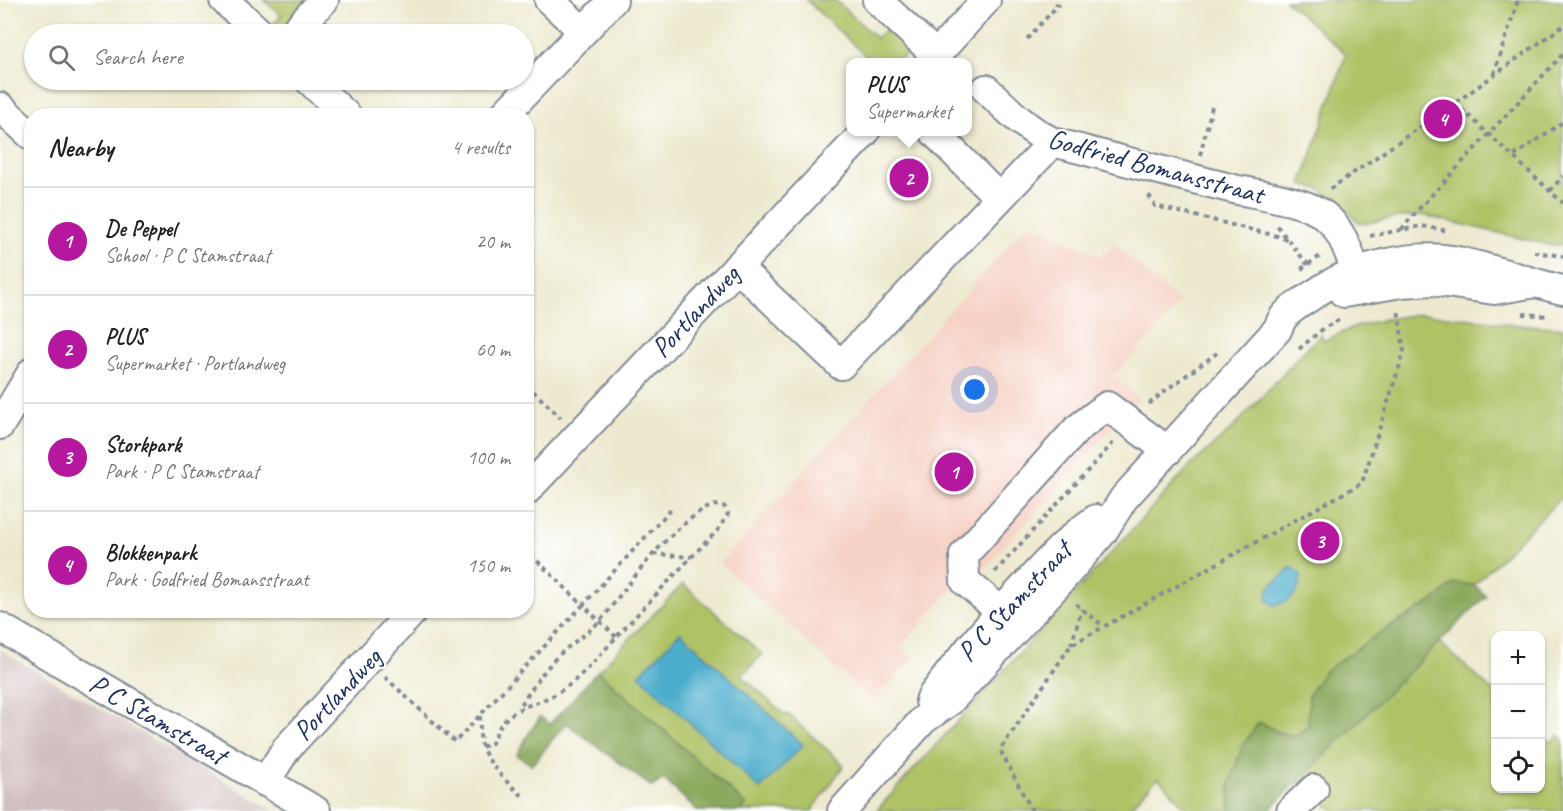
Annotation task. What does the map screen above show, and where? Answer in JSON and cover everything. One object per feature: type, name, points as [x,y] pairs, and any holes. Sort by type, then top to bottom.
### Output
[{"type":"street","points":[[224,0],[250,24]]},
{"type":"street","points":[[301,24],[324,0]]},
{"type":"street","points":[[549,0],[583,32]]},
{"type":"street","points":[[534,83],[613,0]]},
{"type":"street","points":[[877,0],[932,58]]},
{"type":"street","points":[[934,58],[986,0]]},
{"type":"street","name":"Godfried Bomansstraat","points":[[986,88],[1024,124],[1053,142],[1281,199],[1316,210],[1334,225],[1344,242],[1359,281]]},
{"type":"street","points":[[320,90],[339,108]]},
{"type":"street","points":[[511,108],[528,90]]},
{"type":"street","points":[[0,107],[24,129]]},
{"type":"street","name":"Portlandweg","points":[[534,483],[861,136]]},
{"type":"street","points":[[937,136],[999,198]]},
{"type":"street","points":[[737,267],[841,365],[1053,142]]},
{"type":"street","points":[[1359,281],[1371,266],[1399,261],[1436,259],[1454,260],[1498,270],[1563,290]]},
{"type":"street","name":"P C Stamstraat","points":[[842,811],[923,720],[950,701],[1010,619],[1102,533],[1124,498],[1277,330],[1285,315],[1322,288],[1339,279],[1359,281]]},
{"type":"street","points":[[0,425],[24,385]]},
{"type":"street","points":[[1010,619],[965,581],[964,555],[1077,429],[1107,406],[1168,451]]},
{"type":"street","name":"Portlandweg","points":[[266,782],[287,748],[404,618]]},
{"type":"street","name":"P C Stamstraat","points":[[0,627],[316,811]]},
{"type":"street","points":[[1291,811],[1314,789]]},
{"type":"path","points":[[1027,39],[1058,5],[1052,0]]},
{"type":"path","points":[[1494,75],[1518,0]]},
{"type":"path","points":[[1305,206],[1563,26]]},
{"type":"path","points":[[1401,229],[1563,54]]},
{"type":"path","points":[[1194,178],[1213,103]]},
{"type":"path","points":[[1455,103],[1563,202]]},
{"type":"path","points":[[1514,156],[1563,122]]},
{"type":"path","points":[[1132,163],[1155,206],[1290,241]]},
{"type":"path","points":[[1550,190],[1563,176]]},
{"type":"path","points":[[1071,645],[1362,483],[1404,352],[1398,306]]},
{"type":"path","points":[[534,392],[580,435]]},
{"type":"path","points":[[482,747],[492,743],[499,727],[518,709],[544,670],[600,621],[653,554],[679,528],[697,514],[718,504],[728,510],[718,530],[576,678],[550,698],[518,709]]},
{"type":"path","points":[[367,660],[454,742],[673,507]]},
{"type":"path","points":[[653,554],[691,557]]},
{"type":"path","points":[[534,557],[616,637]]},
{"type":"path","points":[[1074,602],[1103,626]]},
{"type":"path","points":[[1032,811],[1000,750],[1071,645],[1082,609]]},
{"type":"path","points":[[480,716],[482,747],[487,758],[509,785],[523,796]]},
{"type":"shaded area","points":[[1030,223],[1101,257],[1114,244],[1180,303],[1114,376],[1138,399],[962,593],[954,587],[900,647],[913,659],[873,702],[720,563]]},
{"type":"shaded area","points":[[0,650],[275,811],[0,811]]},
{"type":"green space","points":[[264,0],[307,0],[290,24],[273,24],[281,15]]},
{"type":"green space","points":[[806,0],[835,0],[876,38],[889,26],[909,46],[910,50],[902,58],[868,58]]},
{"type":"green space","points":[[1285,0],[1563,0],[1563,245],[1550,245],[1422,215],[1359,223],[1340,202],[1331,196],[1318,189],[1301,185],[1346,54]]},
{"type":"green space","points":[[1420,314],[1563,328],[1563,496],[1474,585],[1486,596],[1439,642],[1491,689],[1491,793],[1545,793],[1545,737],[1551,742],[1559,735],[1563,739],[1563,811],[1334,811],[1296,782],[1269,811],[1189,811],[1158,778],[1126,811],[876,811],[1190,466],[1234,427],[1321,334],[1324,341],[1352,328],[1385,319]]},
{"type":"green space","points":[[1455,583],[1474,585],[1486,596],[1268,811],[1230,811],[1230,782],[1243,745],[1259,722],[1280,733],[1295,736],[1308,725],[1309,694],[1324,672],[1378,634],[1427,605]]},
{"type":"green space","points":[[683,584],[762,654],[742,676],[844,765],[812,811],[741,811],[746,805],[598,671]]},
{"type":"green space","points":[[598,671],[746,805],[741,811],[698,811],[663,779],[652,787],[566,723],[532,765],[517,755],[540,717],[550,724]]},
{"type":"water","points":[[1289,568],[1301,574],[1299,586],[1291,598],[1275,605],[1267,600],[1267,594],[1271,586]]},
{"type":"water","points":[[680,632],[803,745],[760,789],[639,675]]},
{"type":"place","name":"Blokkenpark","points":[[1443,119]]},
{"type":"place","name":"PLUS","points":[[909,178]]},
{"type":"place","name":"De Peppel","points":[[954,472]]},
{"type":"place","name":"Storkpark","points":[[1320,541]]}]
